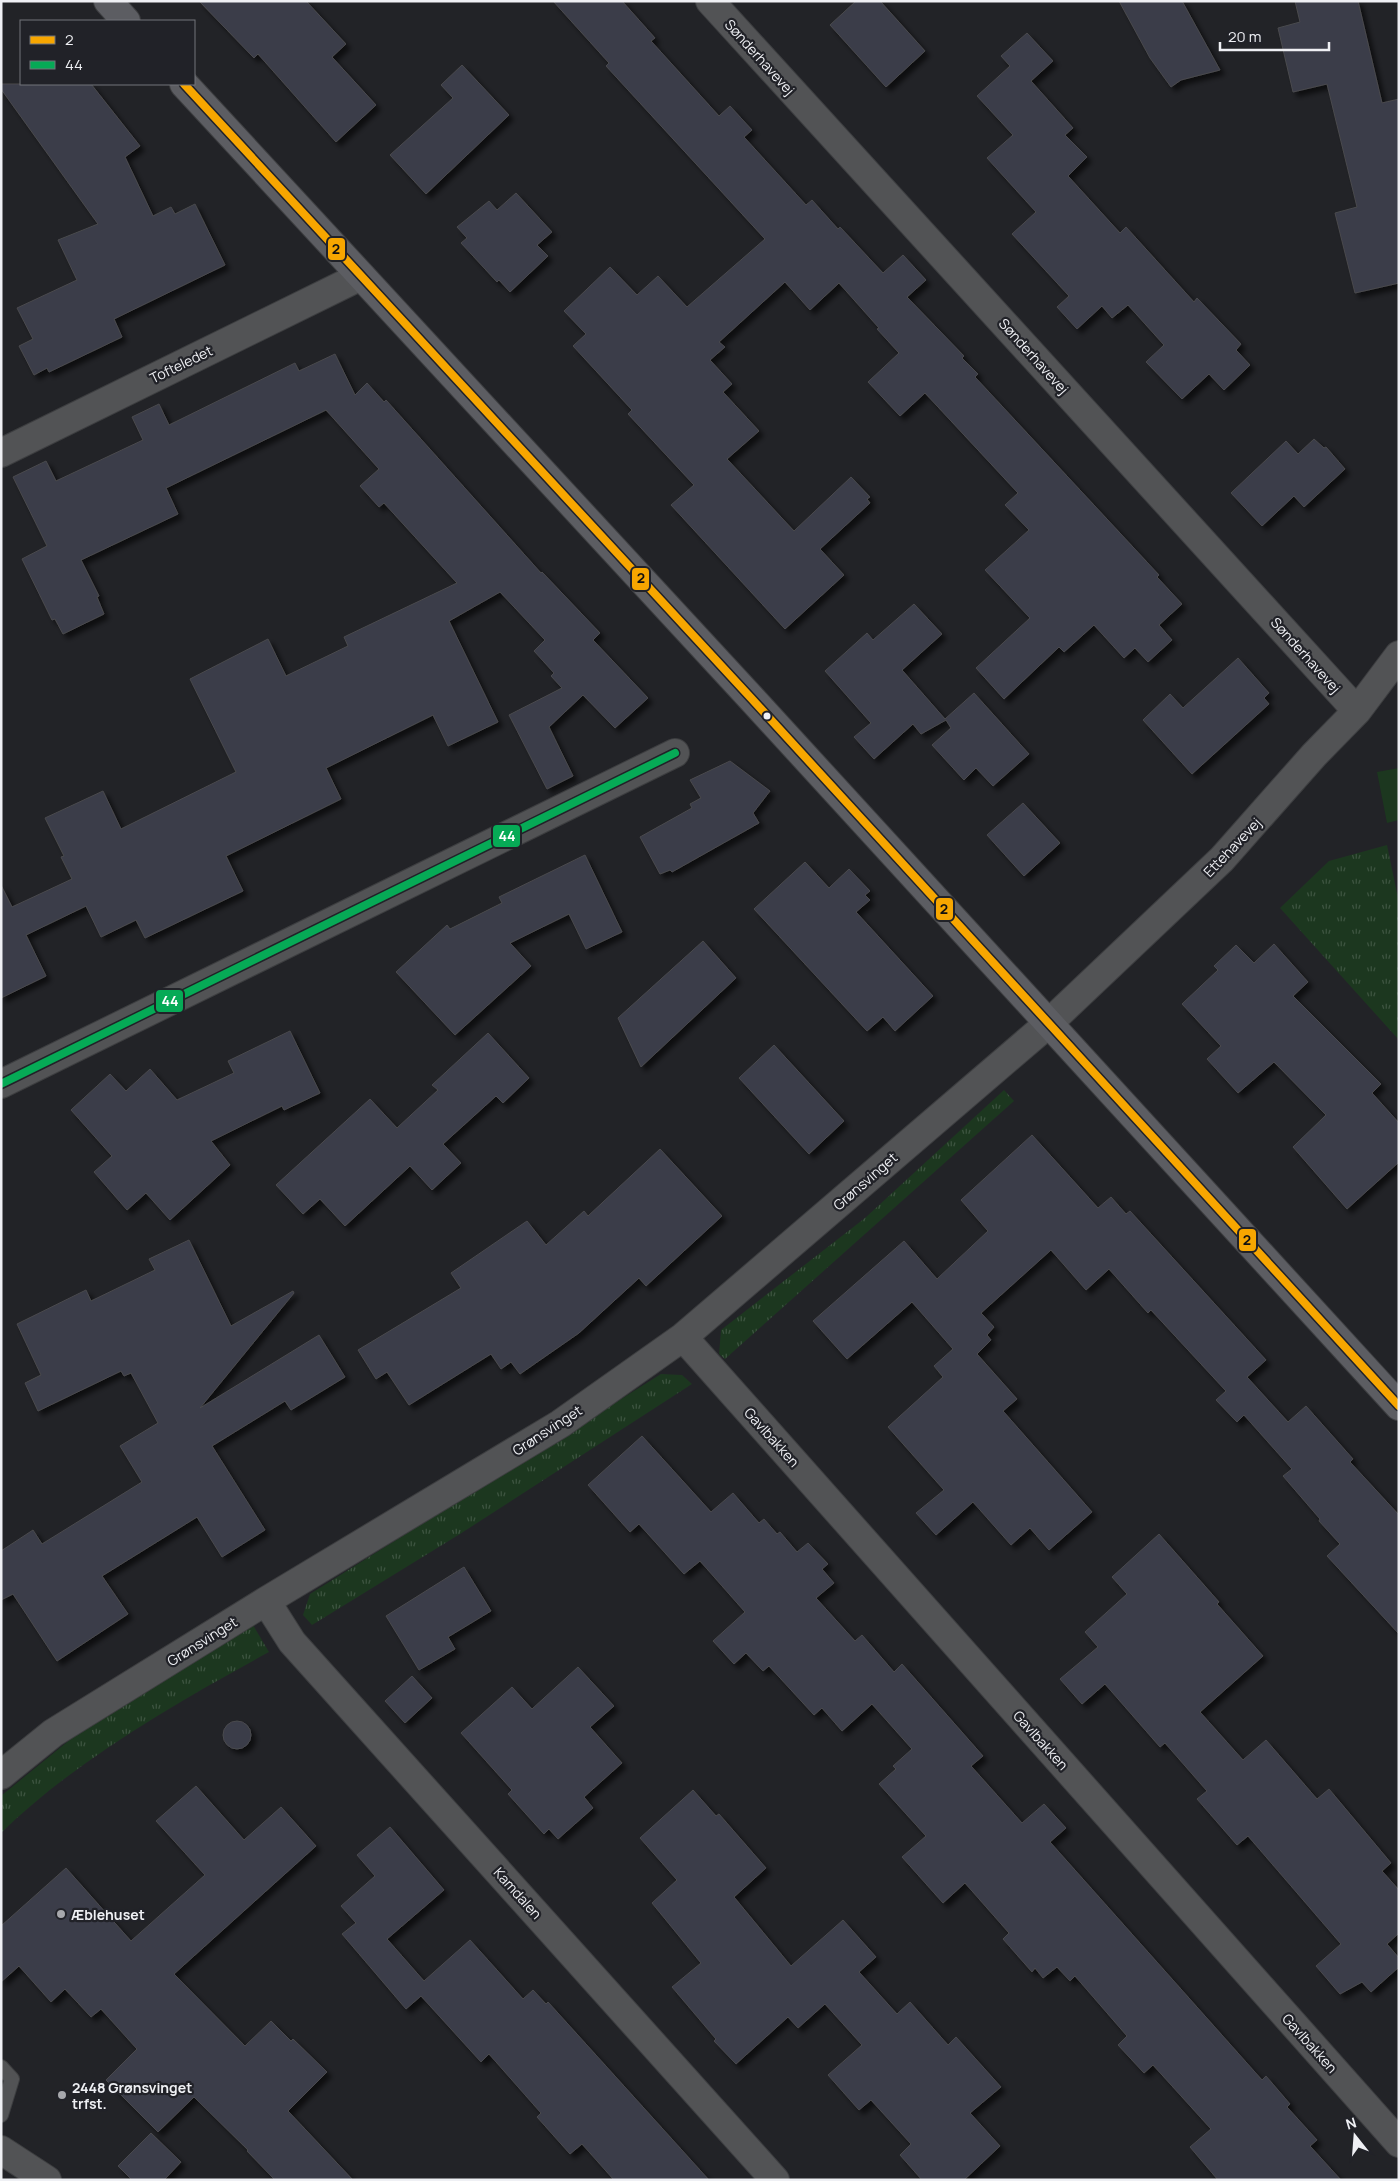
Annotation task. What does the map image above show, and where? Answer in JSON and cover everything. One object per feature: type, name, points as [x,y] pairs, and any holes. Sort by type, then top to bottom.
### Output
[{"type":"street","points":[[108,1],[125,20]]},
{"type":"street","name":"Sønderhavevej","points":[[710,1],[1357,711]]},
{"type":"street","points":[[185,85],[1399,1406]]},
{"type":"street","name":"Tofteledet","points":[[1,453],[361,276]]},
{"type":"street","name":"Ettehavevej","points":[[1049,1024],[1239,843],[1314,755],[1357,711],[1399,655]]},
{"type":"street","points":[[1,1084],[675,753]]},
{"type":"street","name":"Grønsvinget","points":[[1,1776],[53,1734],[266,1601],[560,1424],[683,1337],[1049,1024]]},
{"type":"street","name":"Gavlbakken","points":[[683,1337],[1399,2143]]},
{"type":"street","name":"Kamdalen","points":[[266,1601],[292,1642],[775,2180]]},
{"type":"street","points":[[1,2150],[47,2180]]},
{"type":"lane","points":[[1,2067],[12,2079],[1,2114]]},
{"type":"green space","points":[[1399,768],[1399,820],[1387,823],[1377,772]]},
{"type":"green space","points":[[1387,845],[1399,903],[1399,1040],[1280,908],[1329,861]]},
{"type":"green space","points":[[1004,1090],[1014,1101],[725,1359],[719,1354],[721,1330],[865,1218]]},
{"type":"green space","points":[[661,1374],[682,1375],[692,1384],[460,1534],[312,1625],[303,1615],[310,1594]]},
{"type":"green space","points":[[253,1625],[269,1652],[163,1712],[129,1734],[62,1781],[1,1833],[1,1796],[77,1734]]},
{"type":"building","points":[[199,1],[306,1],[346,44],[332,57],[376,105],[336,142],[258,54],[254,58]]},
{"type":"building","points":[[553,1],[622,1],[655,38],[651,41],[719,116],[730,106],[752,130],[744,137],[806,205],[812,200],[838,229],[840,227],[883,273],[903,255],[926,280],[907,297],[964,356],[962,358],[978,374],[975,377],[1159,575],[1157,577],[1182,604],[1159,625],[1172,640],[1148,662],[1135,648],[1124,658],[1094,625],[1064,652],[1059,647],[1004,699],[976,668],[1030,618],[985,570],[1029,530],[1005,505],[1018,493],[925,393],[900,416],[868,382],[899,353],[839,283],[810,310],[785,282],[719,342],[725,347],[710,360],[732,384],[723,392],[759,431],[727,459],[794,531],[851,477],[870,497],[867,499],[870,503],[820,549],[844,575],[785,629],[671,505],[694,485],[628,414],[632,410],[573,346],[586,334],[564,311],[610,267],[637,295],[658,276],[687,307],[765,239],[606,66],[609,63]]},
{"type":"building","points":[[856,1],[880,1],[925,51],[886,87],[830,25]]},
{"type":"building","points":[[1119,1],[1182,1],[1220,70],[1181,80],[1171,87],[1150,58]]},
{"type":"building","points":[[1295,1],[1358,1],[1382,103],[1399,99],[1399,283],[1355,293],[1335,213],[1357,207],[1327,84],[1293,92],[1278,28],[1300,22]]},
{"type":"building","points":[[1027,33],[1053,61],[1031,81],[1073,128],[1065,135],[1087,157],[1068,176],[1120,233],[1126,227],[1194,302],[1197,298],[1241,344],[1236,350],[1250,365],[1224,390],[1209,374],[1182,399],[1146,362],[1164,345],[1128,305],[1112,318],[1102,306],[1077,329],[1057,307],[1069,296],[1012,234],[1036,212],[987,158],[1013,135],[977,96],[1010,66],[1001,56]]},
{"type":"building","points":[[462,65],[509,115],[426,194],[390,155],[453,98],[441,85]]},
{"type":"building","points":[[1,84],[92,85],[140,146],[125,157],[153,216],[171,207],[175,214],[195,204],[225,265],[114,319],[122,337],[49,372],[47,368],[34,375],[19,346],[33,339],[17,308],[77,280],[58,240],[98,224],[1,89]]},
{"type":"building","points":[[516,193],[552,232],[537,245],[548,256],[510,292],[499,280],[497,282],[461,243],[467,238],[457,227],[489,201],[497,210]]},
{"type":"building","points":[[335,354],[355,395],[367,383],[384,402],[386,400],[541,573],[600,633],[593,640],[648,698],[615,728],[583,695],[549,727],[573,776],[547,789],[509,715],[562,688],[551,676],[554,673],[534,651],[545,640],[500,592],[449,621],[498,722],[448,746],[433,715],[326,768],[341,799],[226,856],[243,891],[145,938],[136,920],[101,937],[86,906],[26,935],[46,976],[1,998],[1,885],[12,907],[72,879],[61,857],[64,856],[45,818],[103,791],[121,829],[236,772],[190,679],[268,639],[286,676],[348,646],[344,637],[457,583],[384,503],[379,507],[360,486],[379,469],[326,410],[166,488],[178,514],[81,560],[99,596],[97,597],[104,614],[63,634],[55,619],[52,620],[22,559],[47,546],[13,477],[46,461],[56,481],[143,440],[132,417],[159,404],[169,425],[295,363],[299,371]]},
{"type":"building","points":[[1314,439],[1324,448],[1326,447],[1345,469],[1304,507],[1294,496],[1262,526],[1231,493],[1286,441],[1298,454]]},
{"type":"building","points":[[914,604],[942,634],[902,670],[945,719],[974,693],[1029,754],[993,786],[976,768],[964,780],[932,745],[951,728],[946,720],[921,734],[913,724],[874,759],[854,737],[871,723],[825,671],[867,633],[873,640]]},
{"type":"building","points":[[1238,658],[1269,693],[1264,698],[1269,704],[1192,774],[1143,720],[1170,694],[1183,708]]},
{"type":"building","points":[[730,761],[770,791],[753,813],[759,823],[672,872],[670,870],[660,874],[640,837],[692,808],[690,804],[701,798],[690,780]]},
{"type":"building","points":[[1023,803],[1060,843],[1024,876],[987,835]]},
{"type":"building","points":[[585,855],[622,932],[586,949],[569,914],[510,943],[531,966],[455,1035],[396,972],[447,925],[450,929],[502,903],[499,897]]},
{"type":"building","points":[[805,862],[829,888],[849,869],[870,891],[865,895],[870,900],[856,912],[933,996],[895,1031],[883,1017],[867,1031],[754,909]]},
{"type":"building","points":[[703,941],[736,978],[641,1067],[618,1018]]},
{"type":"building","points":[[1274,944],[1308,982],[1293,996],[1381,1084],[1372,1093],[1399,1123],[1399,1162],[1347,1209],[1293,1147],[1326,1115],[1274,1062],[1238,1093],[1207,1059],[1221,1046],[1182,1004],[1218,970],[1214,966],[1236,945],[1254,963]]},
{"type":"building","points":[[290,1031],[320,1093],[284,1110],[282,1106],[211,1141],[230,1165],[170,1220],[146,1193],[127,1210],[94,1172],[112,1156],[71,1110],[110,1074],[126,1091],[150,1069],[177,1100],[234,1073],[228,1061]]},
{"type":"building","points":[[488,1033],[529,1078],[503,1103],[496,1096],[443,1144],[461,1163],[432,1190],[410,1166],[345,1226],[320,1199],[303,1214],[276,1185],[370,1099],[397,1128],[438,1090],[432,1085]]},
{"type":"building","points":[[774,1045],[844,1121],[809,1154],[739,1078]]},
{"type":"building","points":[[1032,1135],[1098,1208],[1111,1197],[1126,1214],[1130,1211],[1266,1360],[1247,1377],[1288,1422],[1306,1406],[1353,1459],[1350,1462],[1399,1515],[1399,1634],[1327,1556],[1340,1544],[1283,1476],[1292,1469],[1244,1415],[1237,1422],[1216,1400],[1226,1391],[1151,1310],[1148,1313],[1109,1269],[1086,1290],[1051,1250],[981,1313],[994,1327],[987,1335],[991,1340],[977,1354],[1017,1399],[1003,1411],[1092,1512],[1049,1550],[1030,1528],[1011,1545],[973,1502],[936,1535],[916,1513],[944,1490],[888,1427],[943,1377],[934,1366],[953,1349],[912,1302],[847,1359],[813,1321],[904,1241],[937,1279],[988,1231],[961,1200]]},
{"type":"building","points":[[660,1149],[722,1216],[646,1286],[639,1278],[579,1333],[520,1374],[511,1362],[501,1369],[491,1354],[409,1405],[387,1372],[376,1379],[358,1350],[461,1288],[451,1273],[527,1221],[546,1245],[584,1211],[588,1216]]},
{"type":"building","points":[[189,1240],[231,1326],[293,1291],[294,1293],[200,1408],[319,1335],[345,1377],[291,1410],[285,1401],[212,1446],[265,1530],[222,1557],[197,1517],[102,1576],[128,1614],[57,1661],[13,1594],[1,1600],[1,1551],[33,1530],[42,1544],[142,1482],[120,1446],[158,1423],[131,1373],[124,1376],[121,1371],[38,1411],[25,1383],[41,1375],[17,1324],[86,1290],[91,1301],[155,1270],[149,1259]]},
{"type":"building","points":[[642,1436],[711,1512],[733,1493],[759,1523],[764,1519],[777,1534],[780,1532],[797,1552],[808,1543],[828,1564],[822,1569],[834,1583],[816,1598],[855,1641],[862,1635],[894,1672],[902,1664],[983,1756],[971,1766],[1022,1823],[1044,1804],[1066,1828],[1050,1842],[1262,2080],[1266,2076],[1290,2104],[1287,2107],[1317,2140],[1310,2146],[1341,2180],[1218,2180],[1190,2147],[1211,2129],[1153,2065],[1144,2073],[1118,2045],[1127,2036],[1075,1976],[1070,1981],[1057,1967],[1043,1978],[1035,1968],[1032,1972],[1003,1939],[1009,1933],[965,1883],[943,1903],[902,1857],[926,1836],[879,1784],[896,1769],[893,1766],[912,1749],[872,1704],[842,1731],[822,1708],[814,1715],[769,1666],[763,1671],[746,1653],[734,1664],[713,1641],[745,1612],[700,1561],[684,1574],[639,1524],[630,1532],[588,1485]]},
{"type":"building","points":[[1159,1534],[1219,1602],[1217,1604],[1263,1656],[1200,1712],[1243,1760],[1266,1740],[1317,1799],[1329,1789],[1391,1863],[1382,1871],[1399,1890],[1399,1933],[1387,1944],[1399,1958],[1399,1967],[1371,1992],[1362,1982],[1340,1994],[1316,1966],[1341,1944],[1248,1836],[1237,1845],[1197,1799],[1207,1791],[1165,1743],[1160,1747],[1105,1684],[1082,1704],[1060,1679],[1098,1647],[1085,1632],[1127,1594],[1112,1577]]},
{"type":"building","points":[[464,1567],[491,1611],[448,1637],[455,1649],[419,1670],[386,1616]]},
{"type":"building","points":[[578,1667],[614,1706],[590,1727],[622,1763],[584,1797],[593,1808],[558,1839],[549,1829],[544,1834],[508,1794],[512,1790],[461,1733],[512,1687],[532,1709]]},
{"type":"building","points":[[412,1676],[432,1698],[405,1723],[385,1701]]},
{"type":"building","points":[[237,1721],[247,1725],[251,1735],[247,1745],[237,1749],[227,1745],[223,1735],[227,1725]]},
{"type":"building","points":[[196,1786],[244,1840],[281,1807],[316,1846],[174,1974],[245,2046],[271,2021],[291,2041],[293,2039],[327,2072],[288,2111],[353,2180],[275,2180],[248,2150],[194,2097],[158,2132],[106,2080],[137,2049],[101,2009],[91,2017],[65,1989],[51,2002],[19,1966],[1,1982],[1,1926],[66,1868],[131,1941],[205,1875],[156,1821]]},
{"type":"building","points":[[693,1790],[716,1816],[719,1814],[766,1868],[734,1897],[791,1966],[843,1920],[876,1957],[859,1972],[897,2014],[910,2002],[948,2045],[956,2037],[1001,2087],[970,2113],[1000,2146],[964,2180],[922,2180],[900,2155],[911,2144],[871,2100],[859,2110],[828,2075],[862,2045],[825,2004],[798,2028],[788,2017],[736,2064],[714,2041],[716,2039],[672,1987],[701,1963],[652,1903],[677,1880],[640,1838]]},
{"type":"building","points":[[390,1827],[444,1890],[387,1939],[424,1981],[470,1940],[523,1999],[533,1990],[546,2004],[548,2002],[709,2180],[614,2180],[582,2144],[570,2154],[537,2117],[541,2113],[489,2054],[481,2062],[421,1996],[406,2009],[342,1934],[356,1923],[341,1906],[375,1876],[357,1855]]},
{"type":"building","points":[[151,2133],[181,2162],[164,2180],[132,2180],[118,2166]]},
{"type":"transit line","name":"2","points":[[185,85],[751,698],[1399,1406]]},
{"type":"transit line","name":"44","points":[[1,1084],[675,753]]},
{"type":"place","name":"Æblehuset","points":[[61,1914]]},
{"type":"place","name":"2448 Grønsvinget trfst.","points":[[62,2095]]}]
